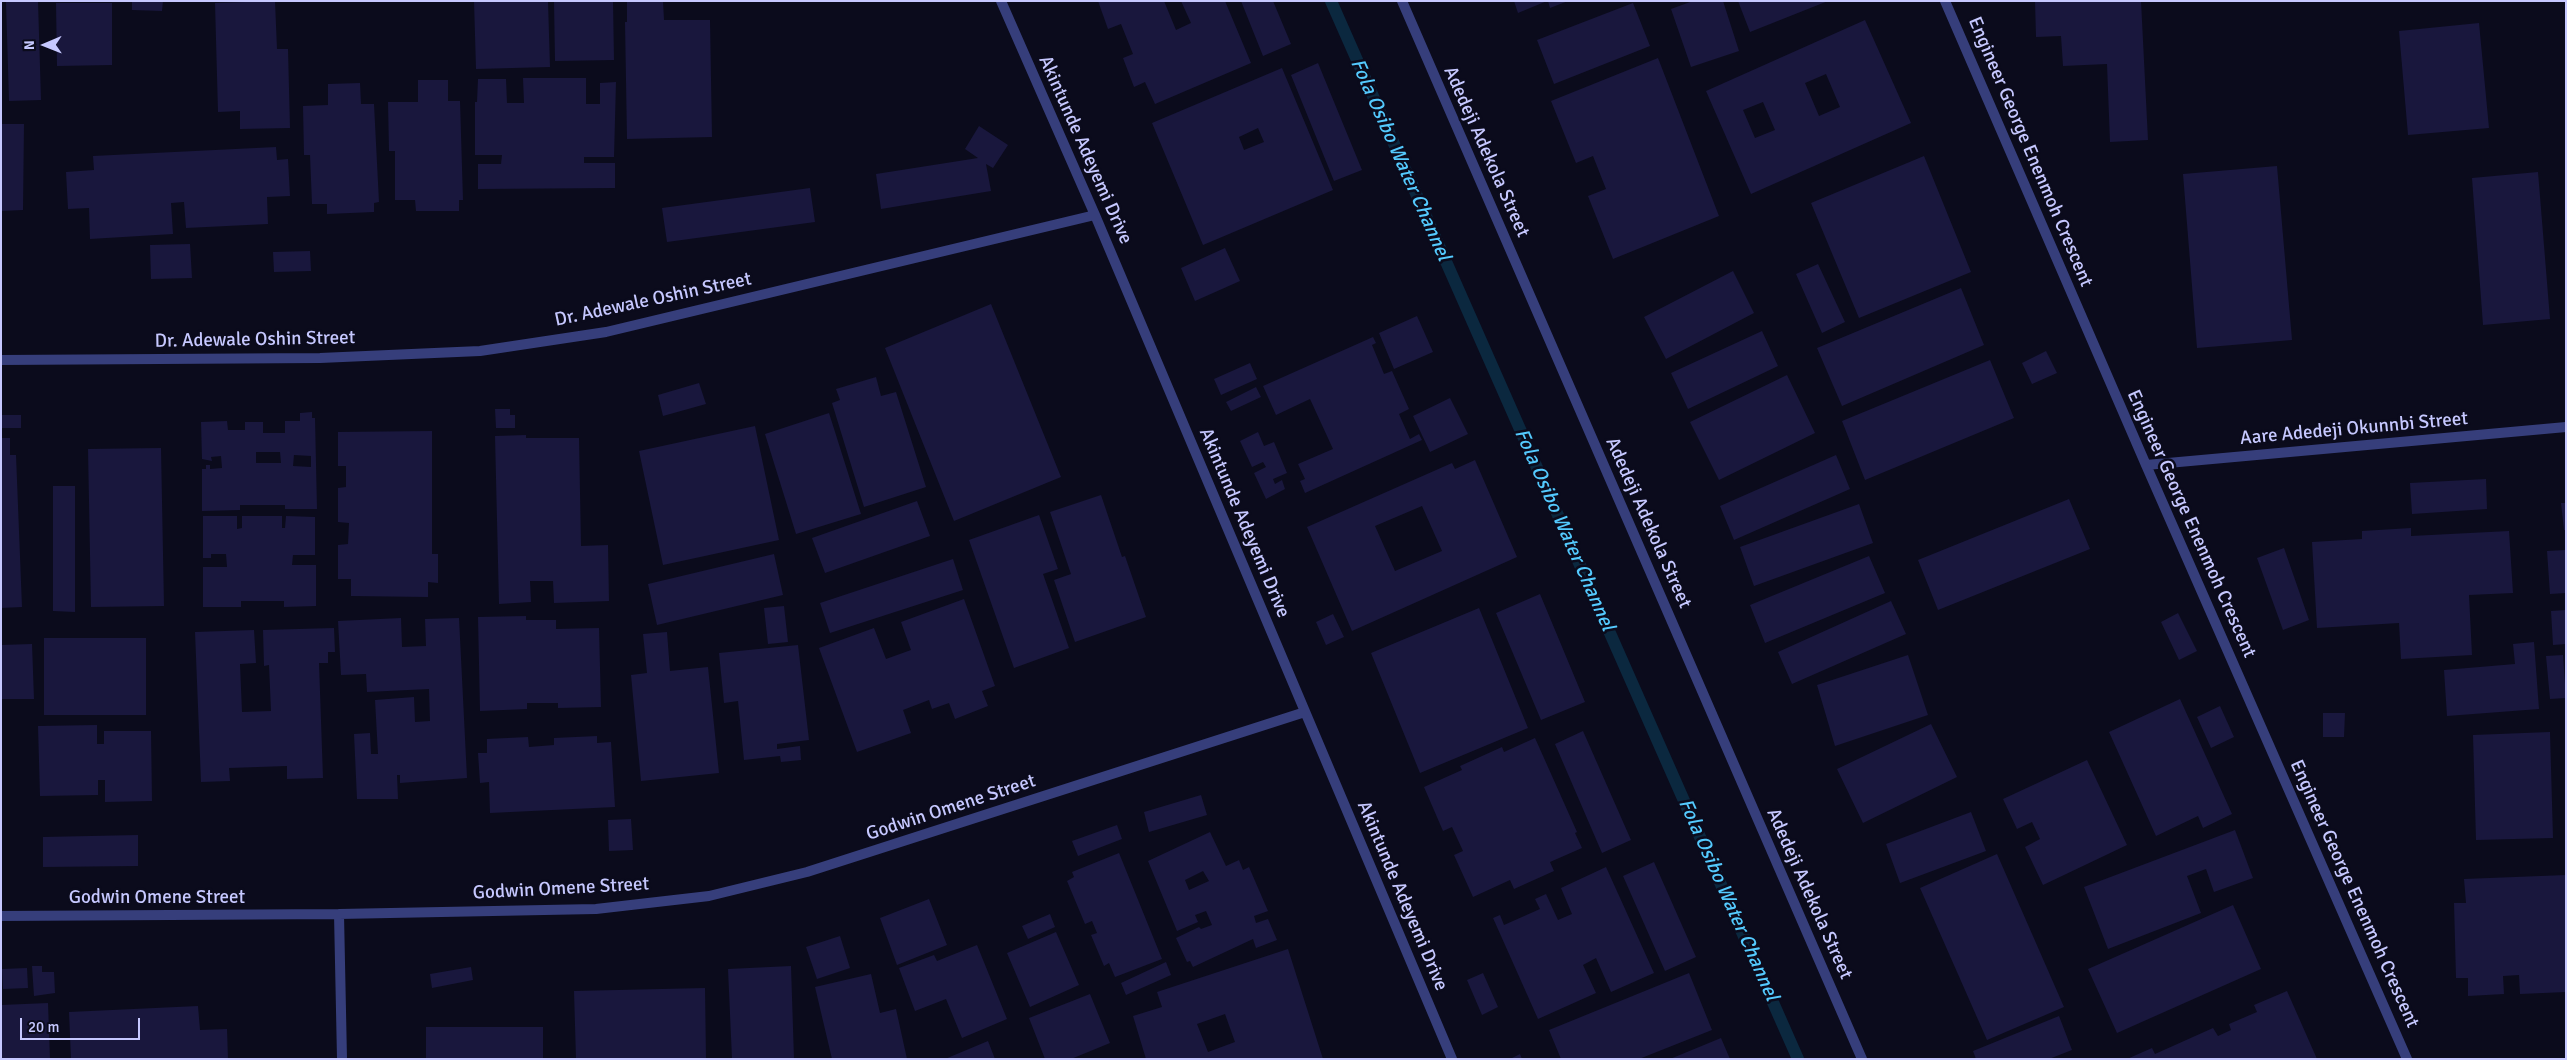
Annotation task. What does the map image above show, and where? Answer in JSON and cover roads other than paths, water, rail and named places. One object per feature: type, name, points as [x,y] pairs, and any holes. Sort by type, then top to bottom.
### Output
[{"type":"street","name":"Akintunde Adeyemi Drive","points":[[1001,1],[1095,215],[1452,1059]]},
{"type":"street","name":"Adedeji Adekola Street","points":[[1402,1],[1862,1059]]},
{"type":"street","name":"Engineer George Enenmoh Crescent","points":[[1946,1],[2146,465],[2407,1059]]},
{"type":"street","name":"Dr. Adewale Oshin Street","points":[[1,360],[320,358],[480,351],[606,332],[1095,215]]},
{"type":"street","name":"Aare Adedeji Okunnbi Street","points":[[2146,465],[2566,427]]},
{"type":"street","name":"Godwin Omene Street","points":[[1,916],[339,914],[596,909],[709,896],[808,872],[1305,712]]},
{"type":"street","points":[[339,914],[342,1059]]},
{"type":"waterway","name":"Fola Osibo Water Channel","points":[[1331,1],[1798,1059]]}]
